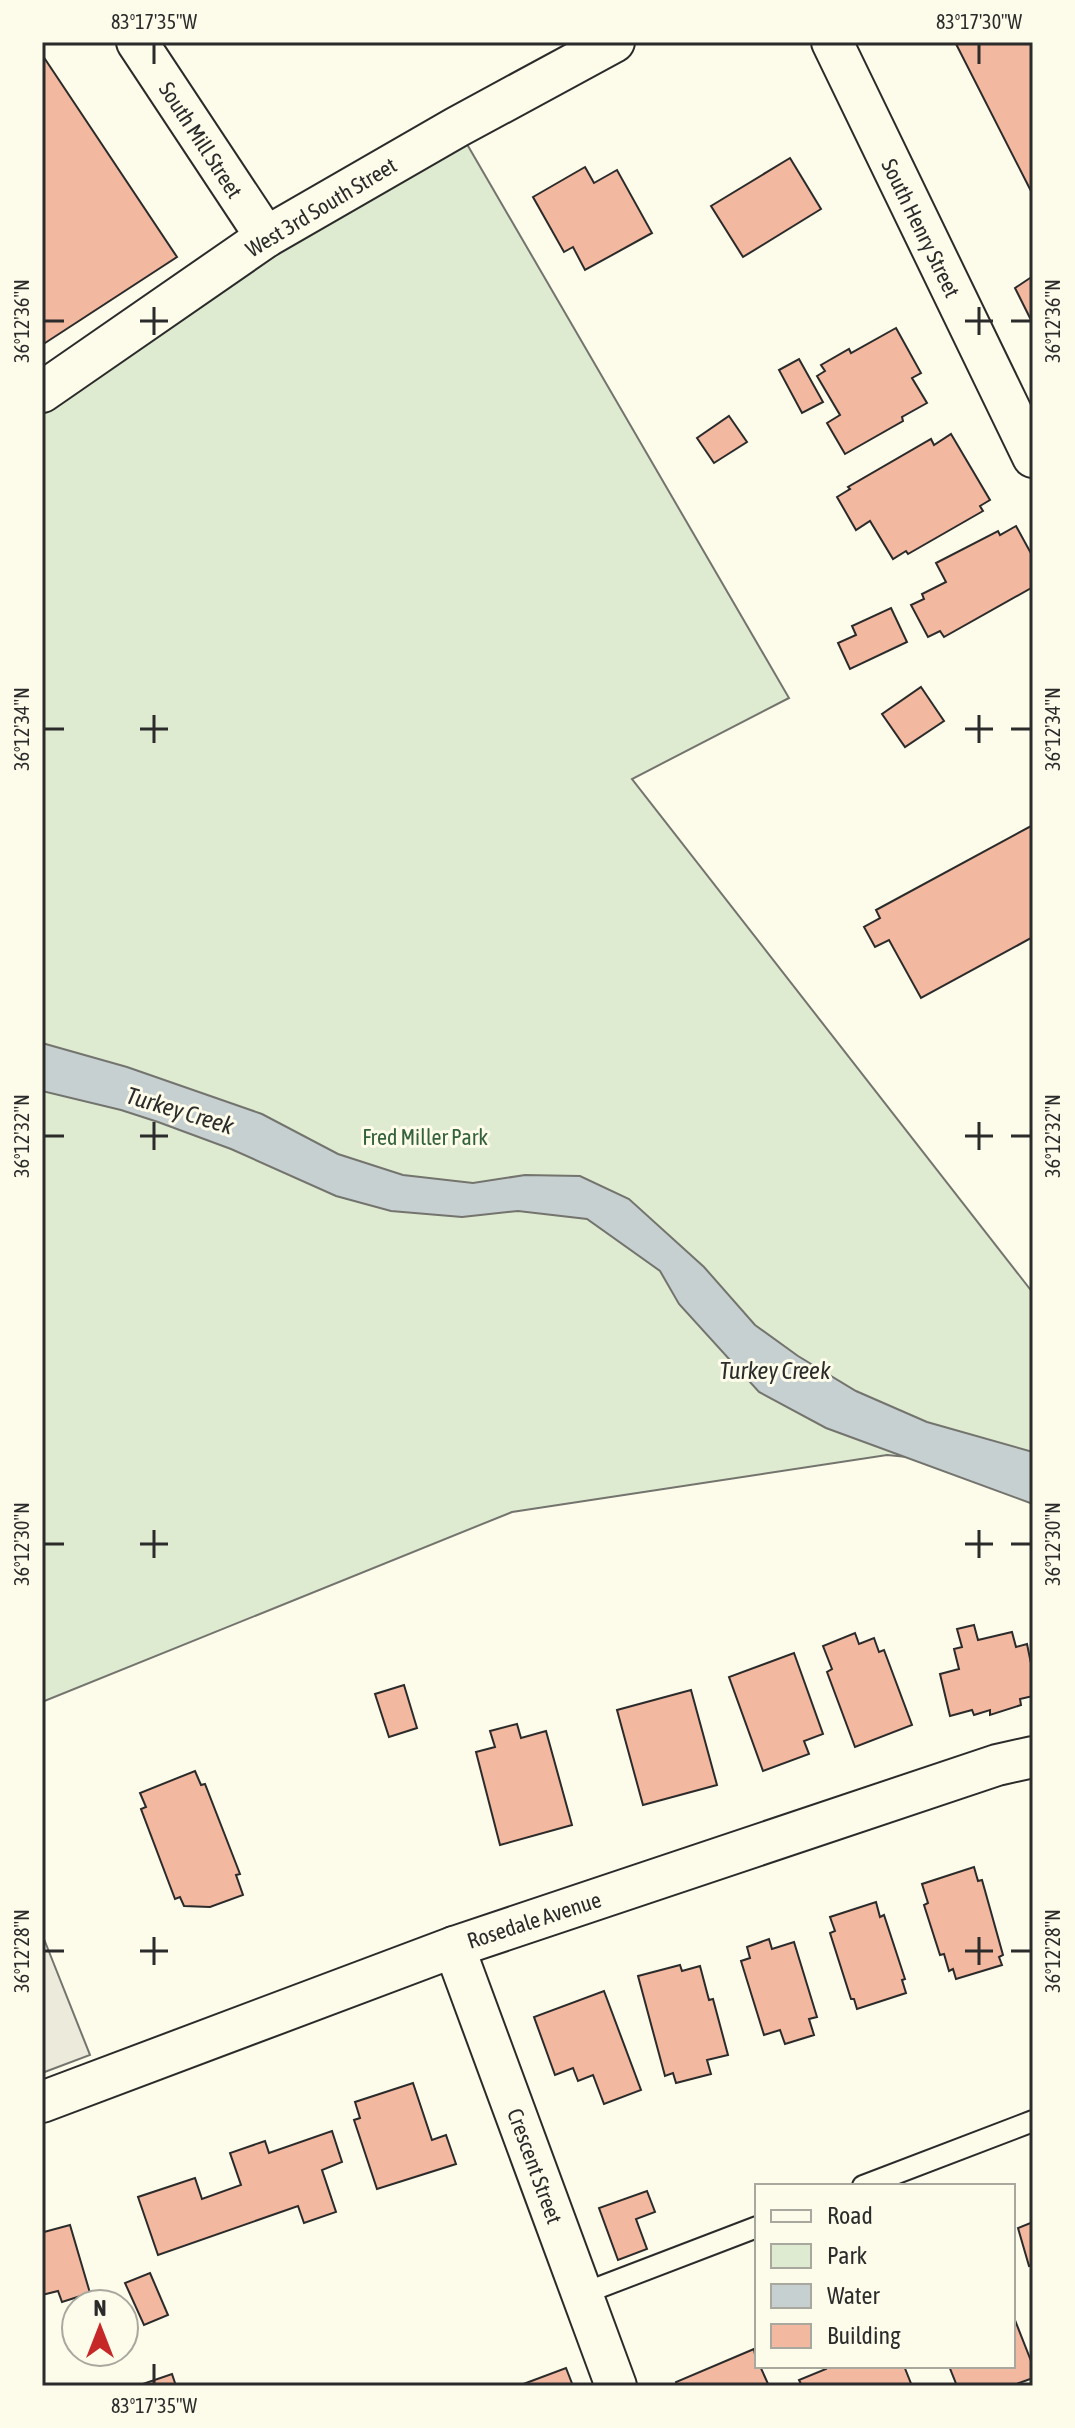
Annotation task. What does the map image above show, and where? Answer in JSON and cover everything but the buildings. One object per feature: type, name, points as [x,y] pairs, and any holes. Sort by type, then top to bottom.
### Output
[{"type":"street","name":"South Mill Street","points":[[137,42],[266,237]]},
{"type":"street","name":"West 3rd South Street","points":[[42,392],[266,237],[457,127],[614,42]]},
{"type":"street","name":"South Henry Street","points":[[832,42],[1033,457]]},
{"type":"street","name":"Rosedale Avenue","points":[[42,2102],[454,1947],[997,1765],[1033,1757]]},
{"type":"street","name":"Crescent Street","points":[[454,1947],[616,2386]]},
{"type":"lane","points":[[868,2184],[1033,2121]]},
{"type":"lane","points":[[582,2294],[755,2228]]},
{"type":"green space","name":"Fred Miller Park","points":[[457,127],[789,698],[632,779],[1033,1293],[1033,1469],[887,1455],[512,1512],[42,1702],[42,392]]},
{"type":"shaded area","points":[[42,1934],[90,2055],[42,2073]]},
{"type":"water","name":"Turkey Creek","points":[[42,1043],[127,1067],[262,1114],[338,1154],[403,1175],[473,1183],[525,1175],[580,1176],[629,1199],[704,1267],[755,1325],[798,1356],[856,1391],[927,1422],[1033,1452],[1033,1504],[826,1428],[759,1392],[679,1304],[660,1271],[587,1219],[518,1211],[462,1217],[391,1211],[336,1196],[231,1149],[158,1122],[42,1091]]}]
